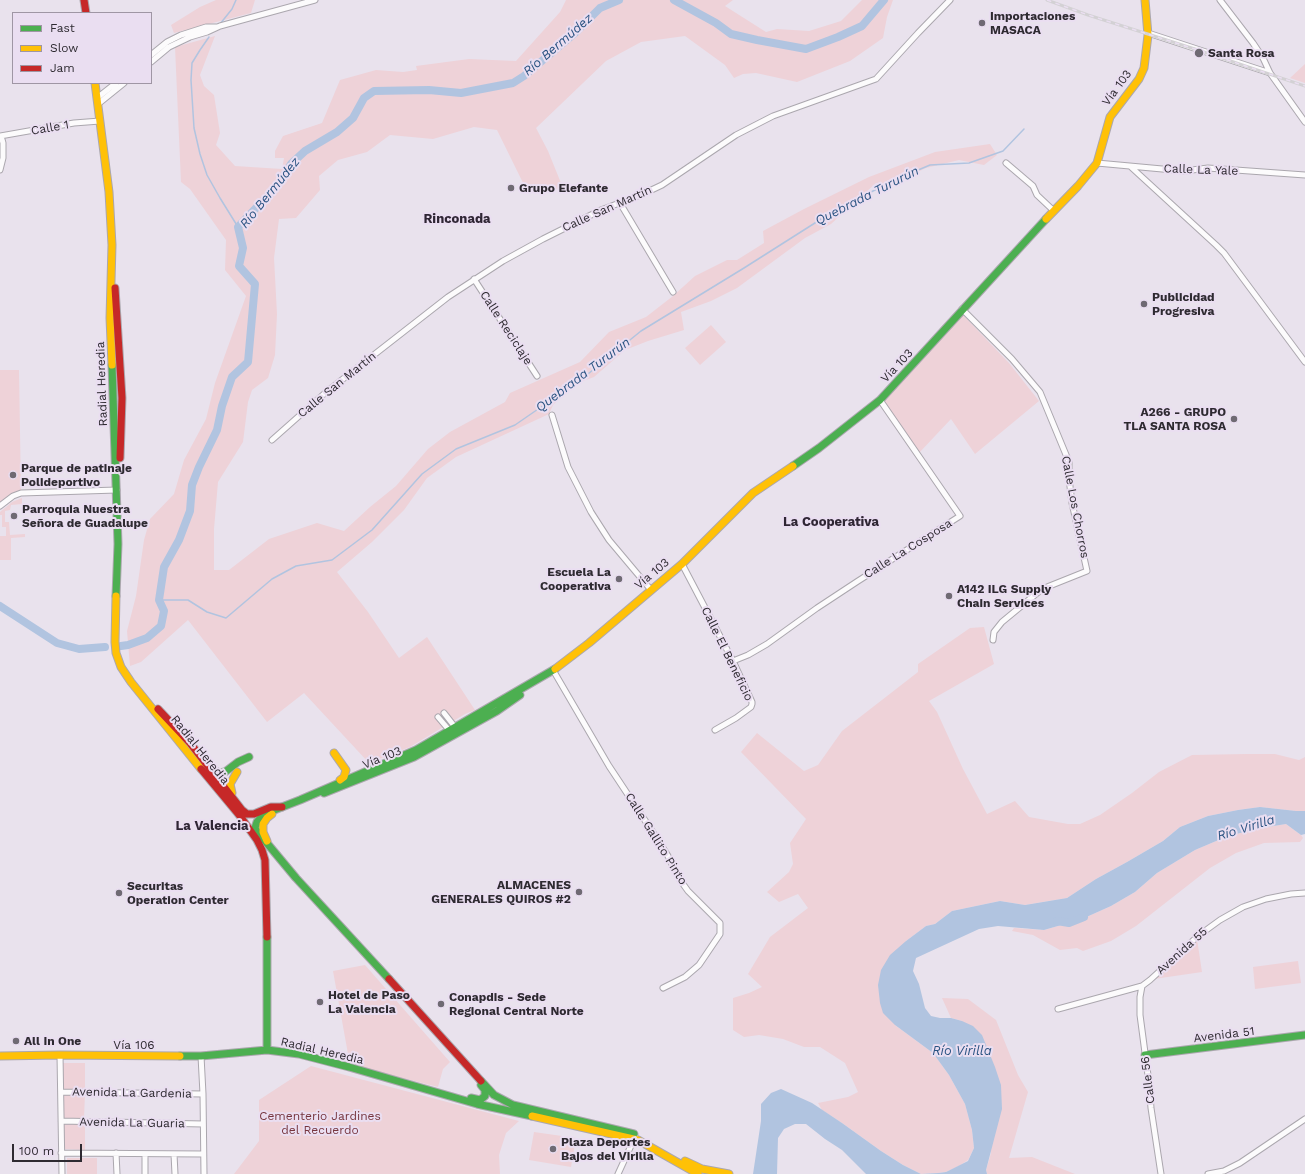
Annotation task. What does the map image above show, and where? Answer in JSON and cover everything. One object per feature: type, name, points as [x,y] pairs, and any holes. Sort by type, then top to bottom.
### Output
[{"type":"main road","points":[[84,0],[86,12]]},
{"type":"main road","name":"Vía 103","points":[[277,855],[263,832],[263,824],[266,818],[275,812],[414,757],[497,711],[554,670],[682,564],[753,493],[819,448],[880,400],[1078,186],[1097,162],[1110,117],[1142,73],[1146,59],[1148,33],[1145,0]]},
{"type":"main road","name":"Radial Heredia","points":[[95,84],[110,199],[112,245],[110,318],[117,490],[118,559],[115,642],[118,660],[130,682],[240,816],[257,840],[262,850],[265,860],[266,880],[268,980],[267,1050],[289,1052],[352,1068],[484,1106],[646,1138],[693,1165],[716,1172],[729,1174]]},
{"type":"main road","points":[[112,245],[122,398],[119,484],[117,490]]},
{"type":"main road","points":[[110,318],[116,356],[117,392],[122,398]]},
{"type":"main road","points":[[116,478],[118,451],[117,406],[122,398]]},
{"type":"main road","name":"Vía 103","points":[[282,807],[416,750],[554,670]]},
{"type":"main road","name":"Radial Heredia","points":[[130,682],[171,721],[222,783],[255,828],[296,878],[494,1095],[513,1105],[635,1137],[698,1174]]},
{"type":"main road","points":[[348,784],[358,775],[369,775],[377,769],[419,752],[450,735],[453,729],[458,730],[518,696]]},
{"type":"main road","points":[[152,708],[179,735],[216,781],[222,783]]},
{"type":"main road","points":[[308,795],[344,777],[346,770],[334,753]]},
{"type":"main road","points":[[209,768],[218,773],[225,772],[238,762],[249,757]]},
{"type":"main road","points":[[237,772],[230,784],[237,803]]},
{"type":"main road","points":[[242,810],[247,814],[254,814],[271,807],[282,807]]},
{"type":"main road","points":[[257,840],[255,828],[259,819],[264,814],[282,807]]},
{"type":"main road","points":[[265,860],[269,858],[277,860],[296,878]]},
{"type":"main road","name":"Avenida 51","points":[[1146,1055],[1305,1035]]},
{"type":"main road","name":"Vía 106","points":[[0,1056],[201,1056],[267,1050]]},
{"type":"main road","points":[[352,1068],[378,1073],[476,1099],[483,1098],[486,1096],[485,1090],[473,1073]]},
{"type":"street","points":[[152,61],[169,47],[180,41],[220,26],[315,0]]},
{"type":"street","name":"Calle San Martín","points":[[272,440],[325,393],[448,297],[474,279],[543,239],[601,210],[662,185],[736,135],[773,116],[876,79],[950,0]]},
{"type":"street","points":[[1220,0],[1263,58],[1270,73],[1305,122]]},
{"type":"street","points":[[152,54],[167,42],[181,35],[206,27],[220,26]]},
{"type":"street","points":[[1148,33],[1253,66],[1270,73]]},
{"type":"street","points":[[1253,66],[1258,67],[1261,65],[1263,58]]},
{"type":"street","points":[[98,101],[115,84]]},
{"type":"street","points":[[98,101],[123,84]]},
{"type":"street","name":"Calle 1","points":[[1,136],[100,120]]},
{"type":"street","points":[[0,170],[3,158],[1,136]]},
{"type":"street","name":"Calle La Yale","points":[[1097,162],[1131,167],[1184,171],[1208,168],[1305,175]]},
{"type":"street","points":[[1006,163],[1033,186],[1037,195],[1054,211]]},
{"type":"street","points":[[1131,167],[1216,245],[1305,362]]},
{"type":"street","points":[[620,203],[673,292]]},
{"type":"street","name":"Calle Reciclaje","points":[[474,279],[537,376]]},
{"type":"street","name":"Calle Los Chorros","points":[[962,310],[1012,359],[1040,392],[1069,462],[1072,503],[1087,571],[1042,589],[1002,622],[994,632],[993,640]]},
{"type":"street","name":"Calle La Cosposa","points":[[733,661],[759,649],[858,581],[960,516],[880,400]]},
{"type":"street","points":[[552,415],[568,467],[590,512],[609,540],[651,590]]},
{"type":"street","points":[[0,506],[13,496],[21,493],[117,490]]},
{"type":"street","name":"Calle El Beneficio","points":[[682,564],[733,661],[752,702],[752,704],[736,718],[715,730]]},
{"type":"street","name":"Calle Gallito Pinto","points":[[554,670],[609,766],[658,840],[678,877],[688,891],[720,923],[720,934],[698,966],[685,977],[664,988]]},
{"type":"street","points":[[444,713],[453,729]]},
{"type":"street","points":[[438,717],[453,729]]},
{"type":"street","name":"Avenida 55","points":[[1058,1009],[1142,986],[1198,936],[1220,920],[1243,907],[1266,899],[1305,893]]},
{"type":"street","name":"Calle 56","points":[[1142,986],[1140,1014],[1151,1108],[1161,1174]]},
{"type":"street","points":[[60,1055],[62,1174]]},
{"type":"street","points":[[201,1056],[204,1174]]},
{"type":"street","name":"Avenida La Gardenia","points":[[61,1092],[203,1094]]},
{"type":"street","points":[[1208,1174],[1224,1171],[1240,1163],[1305,1119]]},
{"type":"street","name":"Avenida La Guaria","points":[[61,1121],[203,1124]]},
{"type":"street","points":[[618,1174],[635,1137]]},
{"type":"street","points":[[61,1153],[203,1154]]},
{"type":"street","points":[[116,1153],[116,1174]]},
{"type":"street","points":[[145,1154],[145,1174]]},
{"type":"street","points":[[174,1154],[175,1174]]},
{"type":"green space","points":[[216,0],[255,0],[251,13],[174,33],[171,25],[200,7]]},
{"type":"green space","points":[[566,0],[733,0],[725,6],[766,32],[777,29],[809,31],[841,21],[862,0],[893,0],[887,17],[883,38],[850,61],[797,82],[756,73],[743,74],[734,78],[725,65],[685,36],[641,42],[606,61],[536,128],[548,151],[563,188],[528,193],[497,130],[474,127],[433,139],[390,135],[367,152],[338,160],[319,176],[320,190],[296,218],[279,219],[274,258],[277,314],[275,355],[268,378],[252,390],[248,402],[243,442],[218,482],[214,529],[214,570],[229,570],[269,539],[317,523],[344,531],[396,486],[428,449],[450,432],[505,402],[510,393],[580,362],[609,332],[646,317],[673,296],[695,276],[727,260],[737,260],[764,243],[763,231],[804,209],[869,177],[935,152],[990,144],[997,155],[984,165],[959,160],[926,168],[892,184],[876,183],[831,224],[805,238],[737,288],[711,301],[681,312],[684,330],[625,350],[594,377],[575,384],[553,405],[549,414],[456,457],[427,478],[404,510],[372,542],[337,572],[368,612],[399,658],[427,637],[475,710],[465,714],[410,747],[369,763],[304,693],[267,722],[188,620],[141,662],[130,666],[127,631],[136,596],[144,540],[150,519],[174,494],[184,460],[206,419],[215,383],[246,296],[225,270],[226,240],[190,189],[181,182],[175,47],[215,36],[200,75],[204,86],[214,95],[220,133],[216,145],[235,166],[282,169],[284,158],[275,158],[275,151],[283,136],[322,123],[340,80],[376,70],[403,72],[417,70],[416,66],[469,59],[516,61],[560,12]]},
{"type":"green space","points":[[1305,64],[1305,83],[1290,78]]},
{"type":"green space","points":[[962,314],[1009,363],[1039,401],[975,454],[951,419],[919,453],[883,401]]},
{"type":"green space","points":[[711,325],[726,342],[700,365],[685,348]]},
{"type":"green space","points":[[0,370],[19,370],[21,493],[0,506]]},
{"type":"green space","points":[[22,498],[22,504],[11,505],[10,510],[5,511],[5,522],[9,522],[10,535],[25,534],[25,537],[11,538],[11,560],[0,560],[0,536],[6,536],[6,527],[2,527],[2,515],[0,515],[0,512],[12,502]]},
{"type":"green space","points":[[984,627],[994,664],[929,701],[937,712],[963,769],[987,814],[1015,801],[1029,817],[1068,824],[1080,824],[1100,815],[1159,772],[1192,755],[1246,754],[1275,754],[1299,760],[1305,757],[1305,811],[1260,807],[1208,816],[1180,827],[1163,841],[1096,879],[1067,898],[1025,905],[1000,901],[952,911],[935,924],[926,926],[906,941],[895,1025],[933,1053],[949,1075],[965,1104],[972,1130],[974,1148],[968,1160],[959,1166],[946,1172],[921,1174],[881,1151],[822,1110],[818,1103],[848,1097],[858,1092],[845,1063],[820,1047],[804,1047],[783,1039],[759,1035],[744,1037],[733,1030],[733,998],[762,987],[748,974],[770,937],[808,908],[798,894],[779,902],[767,892],[789,872],[793,864],[790,843],[806,819],[741,752],[757,733],[804,771],[818,765],[842,731],[918,672],[918,664],[970,628]]},
{"type":"green space","points":[[1286,824],[1301,835],[1303,838],[1300,842],[1264,843],[1236,853],[1210,868],[1136,926],[1111,941],[1083,951],[1077,948],[1060,950],[1033,935],[1012,931],[1014,928],[1044,930],[1082,919],[1111,906],[1135,892],[1157,873],[1195,850],[1228,836]]},
{"type":"green space","points":[[1197,939],[1202,972],[1154,979]]},
{"type":"green space","points":[[1298,961],[1301,983],[1255,989],[1253,967]]},
{"type":"green space","points":[[365,965],[450,1062],[443,1069],[438,1087],[350,1065],[333,971]]},
{"type":"green space","points":[[942,998],[968,999],[996,1020],[1018,1075],[1028,1092],[1009,1158],[1032,1157],[1075,1174],[987,1174],[986,1170],[991,1153],[962,1021],[951,1018]]},
{"type":"green space","points":[[63,1063],[85,1063],[85,1090],[63,1089]]},
{"type":"green space","name":"Cementerio Jardines del Recuerdo","points":[[311,1066],[519,1121],[506,1133],[499,1155],[500,1174],[234,1174],[259,1141],[259,1100]]},
{"type":"green space","points":[[62,1093],[85,1093],[84,1119],[62,1119]]},
{"type":"green space","points":[[63,1123],[85,1123],[85,1150],[63,1149]]},
{"type":"green space","name":"Plaza Deportes Bajos del Virilla","points":[[534,1132],[576,1138],[571,1167],[529,1160]]},
{"type":"green space","points":[[67,1158],[97,1158],[97,1174],[67,1174]]},
{"type":"water","name":"Río Virilla","points":[[1260,807],[1305,811],[1305,834],[1301,835],[1286,824],[1228,836],[1195,850],[1157,873],[1135,892],[1111,906],[1082,919],[1044,930],[998,926],[979,929],[916,958],[913,971],[919,984],[925,1008],[931,1016],[951,1018],[962,1021],[973,1026],[982,1035],[1001,1085],[1002,1109],[986,1170],[987,1174],[921,1174],[946,1172],[968,1161],[974,1148],[972,1130],[965,1104],[949,1075],[933,1053],[895,1025],[883,1013],[878,985],[881,970],[890,955],[926,926],[935,924],[952,911],[1000,901],[1025,905],[1067,898],[1096,879],[1163,841],[1180,827],[1208,816]]},
{"type":"water","points":[[781,1089],[812,1103],[881,1151],[921,1174],[866,1174],[842,1150],[806,1124],[795,1124],[784,1129],[778,1138],[777,1174],[753,1174],[761,1121],[761,1104],[771,1093]]},
{"type":"waterway","points":[[220,24],[232,9],[236,0]]},
{"type":"waterway","name":"Río Bermúdez","points":[[121,646],[147,638],[161,626],[164,611],[159,600],[164,567],[179,540],[190,511],[192,485],[217,430],[222,406],[232,377],[248,362],[255,284],[239,266],[243,248],[238,227],[276,188],[291,164],[305,151],[337,132],[353,118],[364,98],[374,91],[429,90],[461,93],[513,83],[524,76],[575,33],[600,8],[619,0]]},
{"type":"waterway","name":"Río Bermúdez","points":[[674,0],[716,23],[731,34],[806,49],[862,26],[884,0]]},
{"type":"waterway","points":[[209,37],[192,63],[191,80],[194,128],[207,175],[238,227]]},
{"type":"waterway","name":"Quebrada Tururún","points":[[159,600],[188,600],[207,612],[226,618],[272,579],[296,566],[332,560],[372,530],[422,474],[456,449],[515,425],[583,378],[641,331],[837,209],[897,179],[930,165],[969,163],[1003,151],[1024,129]]},
{"type":"waterway","name":"Río Bermúdez","points":[[0,606],[57,643],[79,649],[105,647]]},
{"type":"waterway","name":"Río Virilla","points":[[1057,921],[1069,923],[1084,917]]},
{"type":"railway","points":[[1047,0],[1088,15],[1305,86]]},
{"type":"traffic: fast","points":[[793,466],[819,448],[880,400],[1046,219]]},
{"type":"traffic: fast","points":[[112,365],[118,544],[116,596]]},
{"type":"traffic: fast","points":[[255,834],[257,822],[264,814],[416,750],[555,669]]},
{"type":"traffic: fast","points":[[324,793],[414,757],[497,711],[520,695]]},
{"type":"traffic: fast","points":[[212,769],[219,773],[225,772],[238,762],[249,757]]},
{"type":"traffic: fast","points":[[256,830],[296,878],[389,979]]},
{"type":"traffic: fast","points":[[267,937],[267,1050],[299,1054],[477,1104],[532,1116]]},
{"type":"traffic: fast","points":[[1145,1055],[1305,1035]]},
{"type":"traffic: fast","points":[[180,1056],[201,1056],[267,1050]]},
{"type":"traffic: fast","points":[[481,1081],[494,1095],[513,1105],[634,1134]]},
{"type":"traffic: fast","points":[[471,1098],[480,1100],[485,1096],[485,1090],[481,1085]]},
{"type":"traffic: slow","points":[[1046,219],[1078,186],[1097,163],[1110,117],[1139,79],[1144,68],[1148,35],[1145,0]]},
{"type":"traffic: slow","points":[[95,84],[109,192],[112,245],[110,318],[112,365]]},
{"type":"traffic: slow","points":[[555,669],[589,643],[682,564],[753,493],[793,466]]},
{"type":"traffic: slow","points":[[116,596],[115,642],[116,653],[121,667],[131,682],[201,769]]},
{"type":"traffic: slow","points":[[334,753],[346,770],[344,777],[340,780]]},
{"type":"traffic: slow","points":[[232,793],[230,784],[237,772]]},
{"type":"traffic: slow","points":[[267,841],[263,832],[263,824],[272,814]]},
{"type":"traffic: slow","points":[[0,1056],[180,1056]]},
{"type":"traffic: slow","points":[[532,1116],[638,1140],[698,1174]]},
{"type":"traffic: slow","points":[[685,1161],[702,1169],[729,1174]]},
{"type":"traffic: jam","points":[[84,0],[86,12]]},
{"type":"traffic: jam","points":[[115,288],[122,398],[120,458]]},
{"type":"traffic: jam","points":[[158,709],[190,743],[245,814]]},
{"type":"traffic: jam","points":[[201,769],[240,816],[257,840],[262,850],[265,860],[267,937]]},
{"type":"traffic: jam","points":[[242,810],[247,814],[254,814],[271,807],[282,807]]},
{"type":"traffic: jam","points":[[389,979],[481,1081]]},
{"type":"place","name":"Importaciones MASACA","points":[[982,23]]},
{"type":"place","name":"Santa Rosa","points":[[1199,53]]},
{"type":"place","name":"Grupo Elefante","points":[[511,188]]},
{"type":"place","name":"Publicidad Progresiva","points":[[1144,304]]},
{"type":"place","name":"A266 - GRUPO TLA SANTA ROSA","points":[[1234,419]]},
{"type":"place","name":"Parque de patinaje Polideportivo","points":[[13,475]]},
{"type":"place","name":"Parroquia Nuestra Señora de Guadalupe","points":[[14,516]]},
{"type":"place","name":"Escuela La Cooperativa","points":[[619,579]]},
{"type":"place","name":"A142 ILG Supply Chain Services","points":[[949,596]]},
{"type":"place","name":"ALMACENES GENERALES QUIROS #2","points":[[579,892]]},
{"type":"place","name":"Securitas Operation Center","points":[[119,893]]},
{"type":"place","name":"Hotel de Paso La Valencia","points":[[320,1002]]},
{"type":"place","name":"Conapdis - Sede Regional Central Norte","points":[[441,1004]]},
{"type":"place","name":"All In One","points":[[16,1041]]},
{"type":"place","name":"Plaza Deportes Bajos del Virilla","points":[[553,1149]]},
{"type":"district","name":"Rinconada","points":[[457,219]]},
{"type":"district","name":"La Cooperativa","points":[[831,522]]},
{"type":"district","name":"La Valencia","points":[[212,826]]}]
